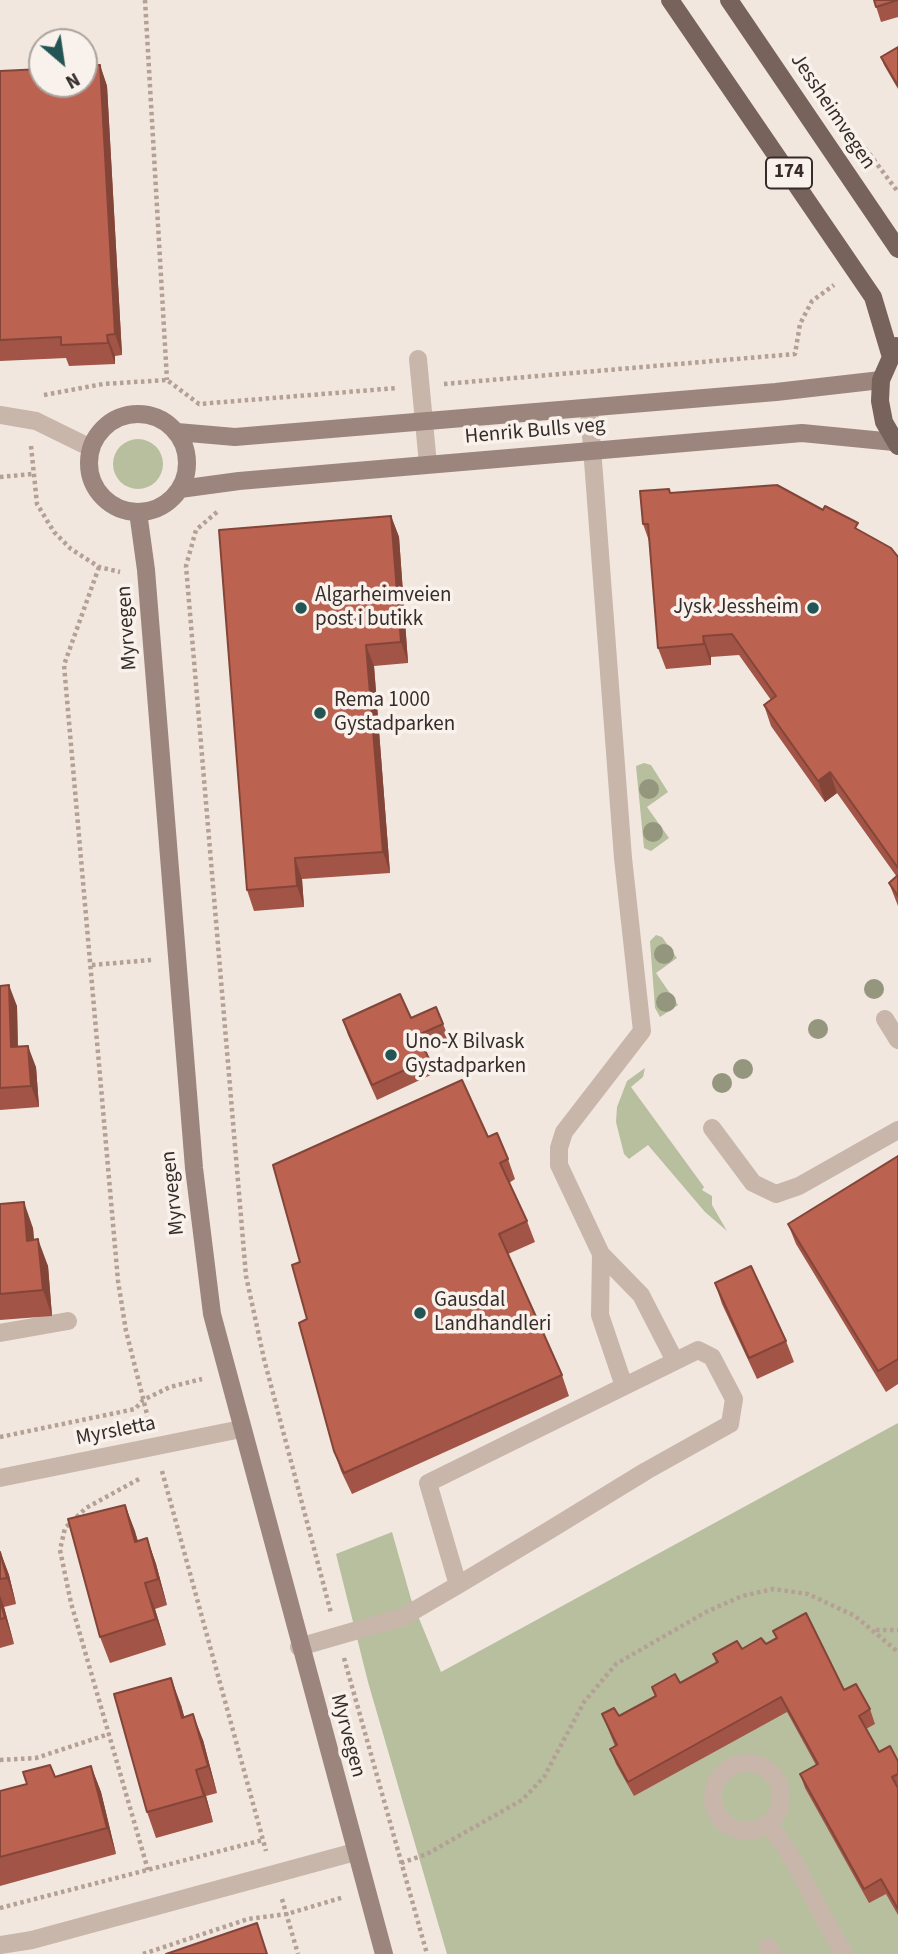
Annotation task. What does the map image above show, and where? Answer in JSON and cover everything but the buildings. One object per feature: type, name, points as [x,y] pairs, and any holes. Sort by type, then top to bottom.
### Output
[{"type":"main road","name":"174","points":[[670,0],[873,297],[894,349],[881,380],[880,401],[884,422],[896,444]]},
{"type":"main road","name":"Jessheimvegen","points":[[729,0],[898,249]]},
{"type":"street","points":[[418,359],[428,464]]},
{"type":"street","name":"Henrik Bulls veg","points":[[177,432],[235,437],[589,408],[881,380]]},
{"type":"street","points":[[589,408],[612,724],[642,1031],[564,1132],[559,1148],[559,1165],[601,1254],[641,1295],[675,1361]]},
{"type":"street","points":[[137,413],[159,419],[177,432],[187,461],[180,489],[169,502],[138,512],[109,503],[98,492],[89,463],[91,448],[108,423],[137,413]]},
{"type":"street","points":[[0,415],[36,421],[91,448]]},
{"type":"street","name":"Henrik Bulls veg","points":[[180,489],[239,481],[802,433],[896,444]]},
{"type":"street","name":"Myrvegen","points":[[138,512],[146,570],[176,958],[204,1265],[212,1314],[299,1647],[384,1954]]},
{"type":"street","points":[[885,1019],[898,1040]]},
{"type":"street","points":[[712,1128],[753,1183],[776,1194],[799,1186],[898,1130]]},
{"type":"street","points":[[601,1254],[600,1315],[624,1386]]},
{"type":"street","points":[[0,1333],[68,1321]]},
{"type":"street","points":[[299,1647],[403,1617],[730,1424],[734,1399],[712,1357],[698,1350],[428,1483],[457,1585]]},
{"type":"street","name":"Myrsletta","points":[[0,1478],[241,1429]]},
{"type":"street","points":[[769,1824],[789,1853],[844,1954]]},
{"type":"street","points":[[0,1945],[355,1852]]},
{"type":"path","points":[[145,0],[167,380],[199,404],[795,354]]},
{"type":"path","points":[[233,401],[235,437]]},
{"type":"path","points":[[0,477],[32,474]]},
{"type":"path","points":[[239,481],[240,496],[196,530],[186,566],[223,1031],[246,1276],[264,1359],[338,1637],[427,1954]]},
{"type":"path","points":[[99,567],[64,665],[118,1281],[126,1331],[156,1448]]},
{"type":"path","points":[[92,965],[176,958]]},
{"type":"path","points":[[0,1437],[135,1409],[143,1400]]},
{"type":"path","points":[[148,1870],[71,1603],[60,1550],[65,1528],[86,1508],[162,1467],[263,1840],[298,1954]]},
{"type":"path","points":[[401,1863],[427,1854],[522,1800],[544,1777],[584,1702],[616,1664],[706,1612],[741,1596],[773,1588],[807,1594],[855,1616],[875,1630],[898,1652]]},
{"type":"path","points":[[875,1630],[898,1630]]},
{"type":"path","points":[[0,1760],[36,1758],[109,1734]]},
{"type":"path","points":[[0,1908],[263,1840]]},
{"type":"path","points":[[143,1954],[248,1919],[287,1914],[405,1879]]},
{"type":"green space","points":[[138,439],[156,446],[163,464],[156,482],[138,489],[120,482],[113,464],[120,446]]},
{"type":"green space","points":[[644,763],[651,765],[668,792],[647,807],[669,838],[651,851],[644,848],[636,766]]},
{"type":"green space","points":[[656,935],[662,937],[677,958],[656,973],[678,1005],[660,1017],[655,1008],[650,941]]},
{"type":"green space","points":[[645,1068],[643,1077],[631,1087],[704,1187],[702,1190],[712,1196],[712,1205],[727,1231],[705,1212],[648,1145],[629,1159],[624,1154],[616,1122],[617,1107],[627,1081]]},
{"type":"green space","points":[[898,1423],[898,1954],[447,1954],[368,1682],[336,1554],[392,1532],[411,1599],[441,1672]]},
{"type":"place","name":"Algarheimveien post i butikk","points":[[301,608]]},
{"type":"place","name":"Jysk Jessheim","points":[[813,608]]},
{"type":"place","name":"Rema 1000 Gystadparken","points":[[320,713]]},
{"type":"place","name":"Uno-X Bilvask Gystadparken","points":[[391,1055]]},
{"type":"place","name":"Gausdal Landhandleri","points":[[420,1313]]}]
